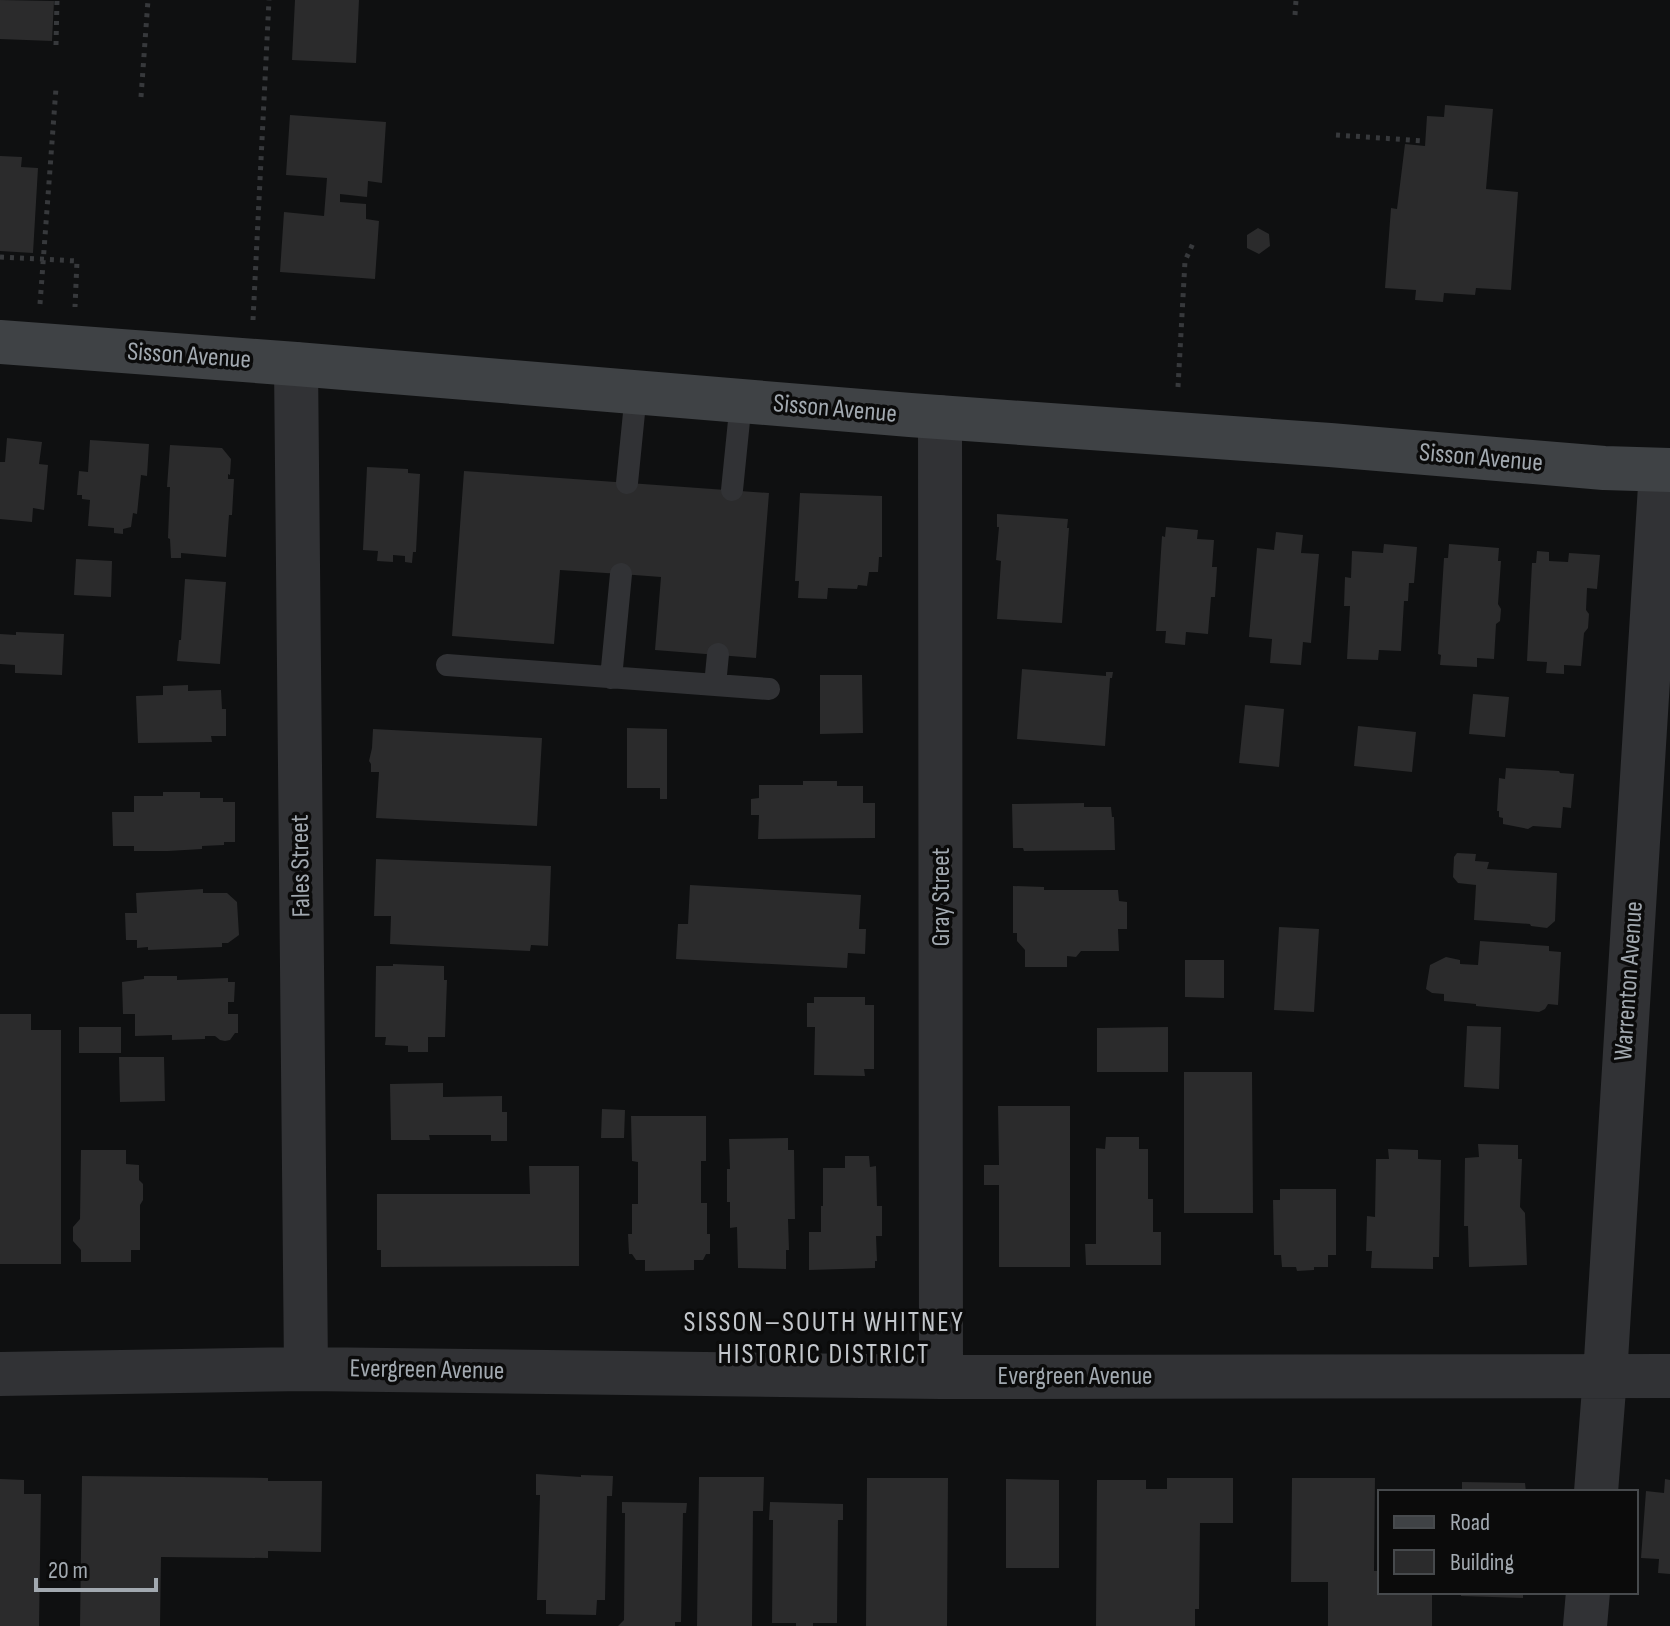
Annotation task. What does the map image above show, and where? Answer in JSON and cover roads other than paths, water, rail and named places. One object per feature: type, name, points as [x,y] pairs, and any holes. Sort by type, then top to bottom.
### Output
[{"type":"main road","name":"Sisson Avenue","points":[[0,342],[940,417],[1604,468],[1665,470]]},
{"type":"street","name":"Fales Street","points":[[296,364],[306,1369]]},
{"type":"street","name":"Gray Street","points":[[940,417],[941,1377]]},
{"type":"street","name":"Warrenton Avenue","points":[[1596,1490],[1665,470]]},
{"type":"street","name":"Evergreen Avenue","points":[[0,1374],[306,1369],[941,1377],[1670,1376]]},
{"type":"street","points":[[1585,1626],[1588,1594]]},
{"type":"lane","points":[[627,483],[636,393]]},
{"type":"lane","points":[[732,490],[741,401]]},
{"type":"lane","points":[[611,678],[621,574]]},
{"type":"lane","points":[[715,685],[718,654]]},
{"type":"lane","points":[[447,665],[769,689]]},
{"type":"district","name":"SISSON–SOUTH WHITNEY HISTORIC DISTRICT","points":[[824,1338]]}]
